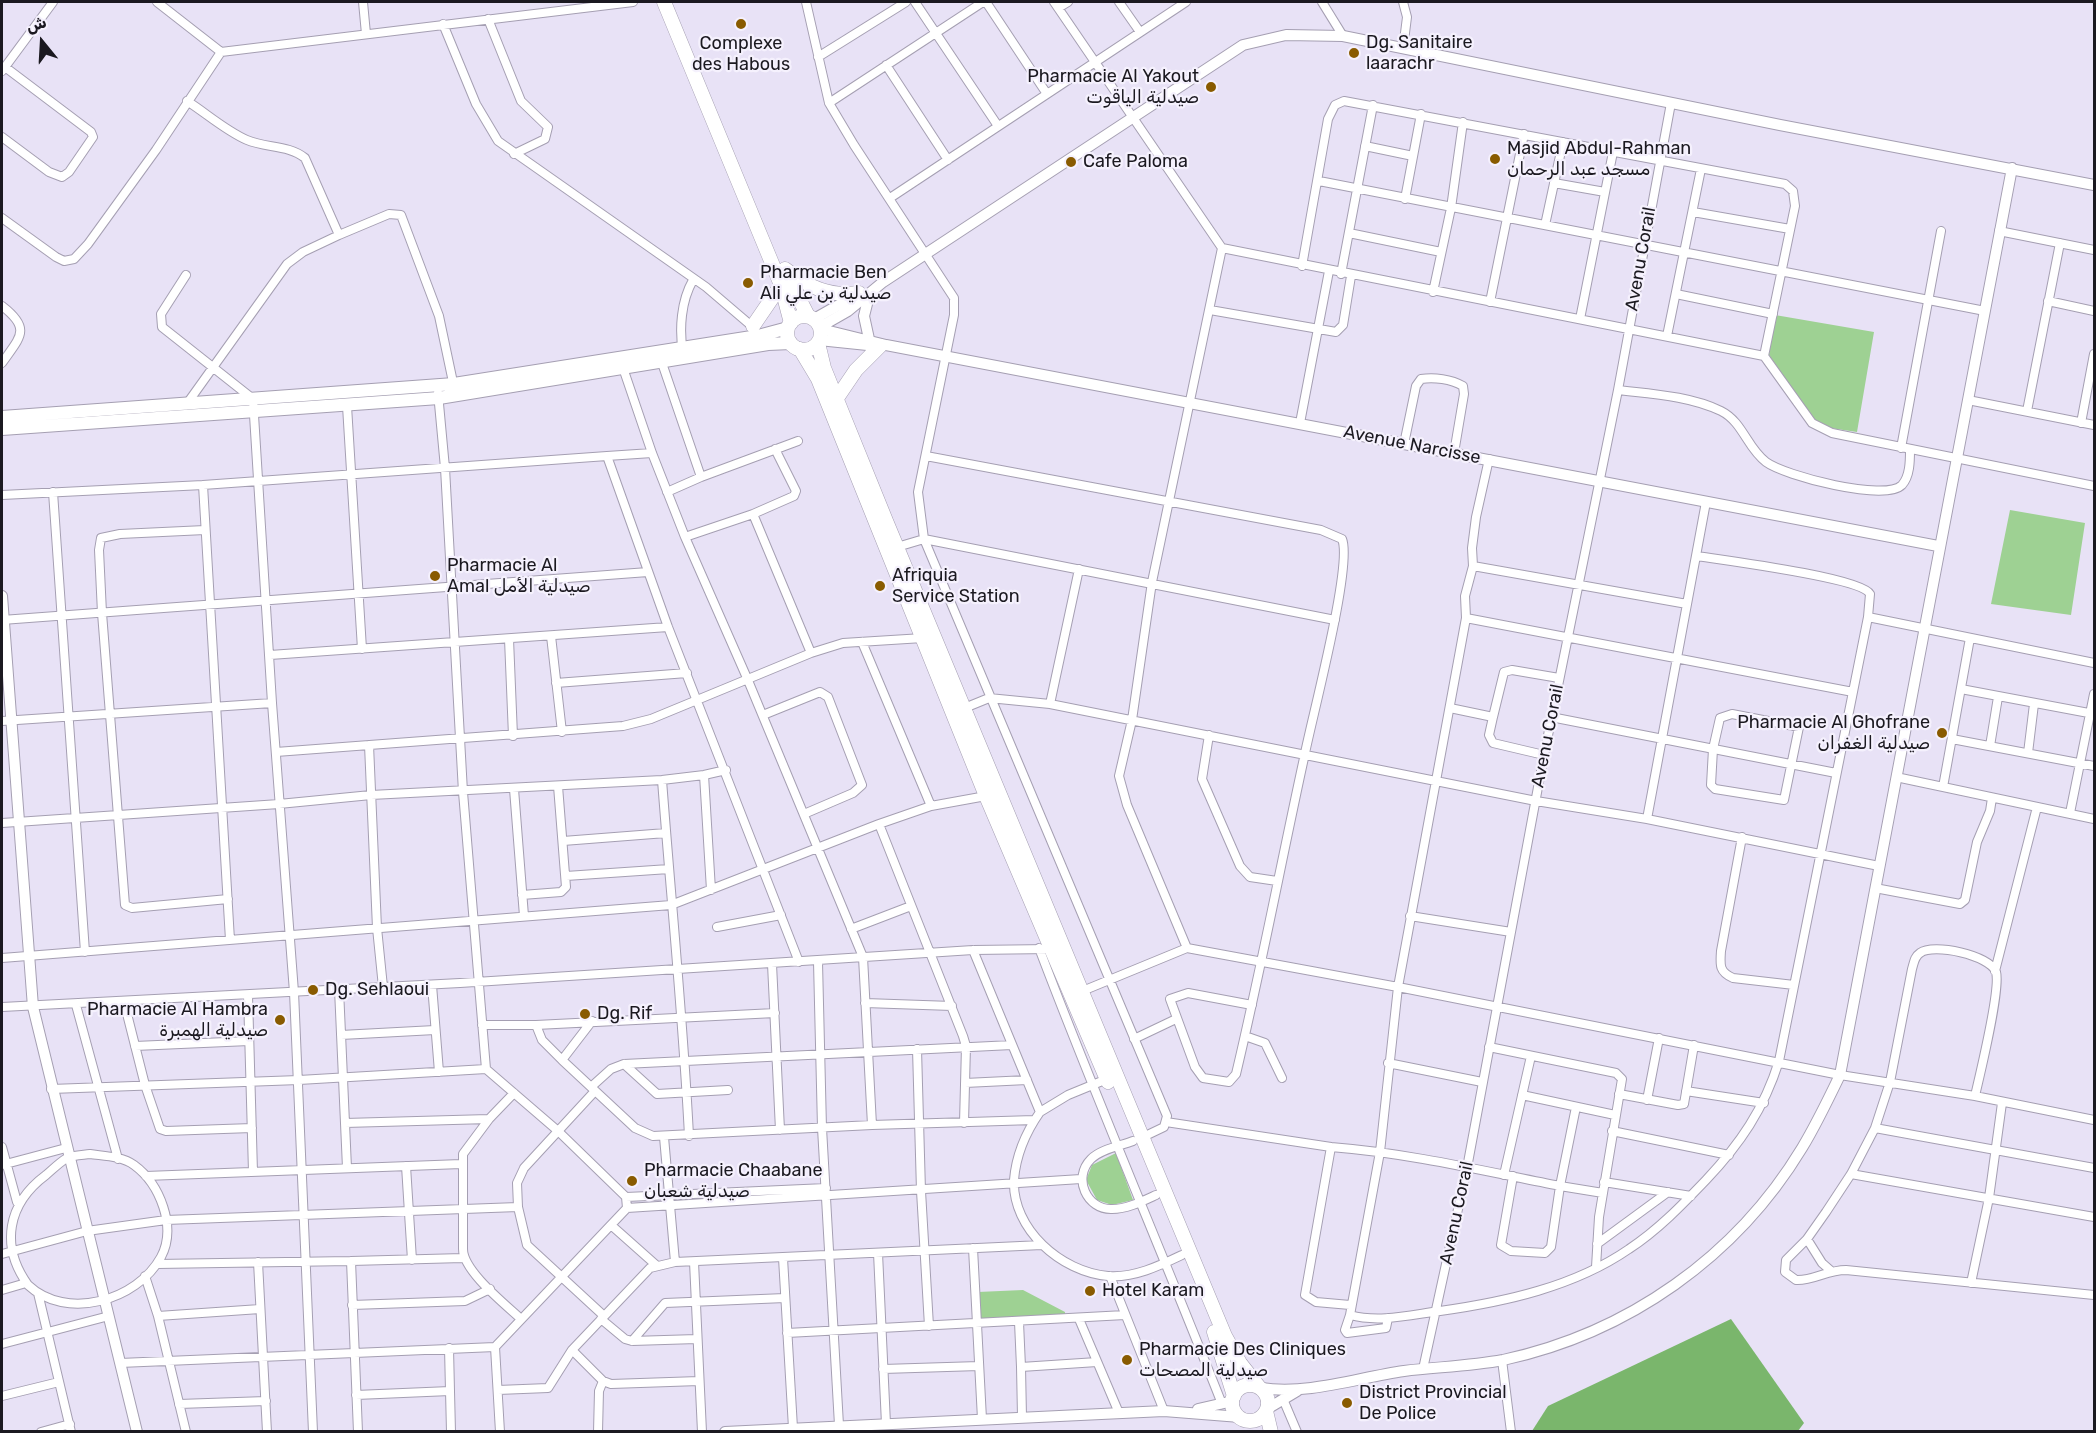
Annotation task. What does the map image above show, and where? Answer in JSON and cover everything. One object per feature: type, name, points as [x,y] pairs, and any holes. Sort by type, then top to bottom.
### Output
[{"type":"highway","points":[[664,2],[781,285],[796,346],[818,379],[986,796],[1044,948],[1137,1139],[1225,1336],[1240,1363],[1267,1398],[1266,1410],[1271,1431]]},
{"type":"highway","points":[[674,2],[783,268],[817,329],[837,398],[962,709],[1080,992],[1137,1139],[1156,1195],[1220,1347],[1230,1401],[1252,1431]]},
{"type":"highway","points":[[783,268],[806,284],[823,291],[841,295],[865,293]]},
{"type":"highway","points":[[756,331],[781,285]]},
{"type":"highway","points":[[789,325],[795,318],[817,329]]},
{"type":"highway","points":[[796,346],[810,349],[817,329]]},
{"type":"highway","points":[[837,398],[878,343]]},
{"type":"highway","points":[[1230,1401],[1242,1387],[1260,1388]]},
{"type":"highway","points":[[1241,1418],[1257,1419],[1266,1410]]},
{"type":"main road","points":[[622,364],[662,363],[684,353],[756,331],[789,325]]},
{"type":"main road","points":[[2,429],[253,405],[437,392],[684,353],[768,344],[796,346]]},
{"type":"main road","points":[[253,405],[346,406],[437,392]]},
{"type":"main road","points":[[2,417],[185,411]]},
{"type":"street","points":[[2,137],[49,172],[62,177],[76,164],[93,137],[91,132],[3,69],[53,2]]},
{"type":"street","points":[[157,2],[221,52],[633,2]]},
{"type":"street","points":[[363,2],[366,34]]},
{"type":"street","points":[[806,2],[829,103],[954,298],[954,315],[918,492],[924,539],[989,698],[1167,1116],[1166,1122],[1159,1131],[1090,1160],[1082,1179],[1087,1195],[1094,1204],[1103,1209],[1120,1208],[1156,1195]]},
{"type":"street","points":[[818,57],[906,2]]},
{"type":"street","points":[[915,2],[998,126]]},
{"type":"street","points":[[829,103],[985,2],[1047,93]]},
{"type":"street","points":[[1068,2],[1056,5],[1134,115],[1222,248],[1329,272],[1629,328],[1764,356],[1818,428],[1910,450],[2094,486]]},
{"type":"street","points":[[1119,2],[1140,32]]},
{"type":"street","points":[[890,198],[1186,2]]},
{"type":"street","points":[[1322,2],[1342,36]]},
{"type":"street","points":[[1403,2],[1407,17],[1403,49]]},
{"type":"street","points":[[488,19],[521,101],[548,127],[544,139],[514,154]]},
{"type":"street","points":[[443,24],[491,133],[514,154],[693,280],[756,331]]},
{"type":"street","points":[[817,329],[848,311],[865,293],[1244,45],[1286,35],[1342,36],[2094,185]]},
{"type":"street","points":[[2,218],[64,261],[74,259],[88,244],[156,150],[221,52]]},
{"type":"street","points":[[886,65],[948,160]]},
{"type":"street","points":[[187,101],[244,139],[294,152],[305,158],[339,235]]},
{"type":"street","points":[[1302,266],[1331,110],[1344,101],[1463,122],[1790,187],[1795,199],[1764,356]]},
{"type":"street","name":"Avenu Corail","points":[[1424,1369],[1467,1168],[1551,717],[1618,390],[1643,244],[1671,103]]},
{"type":"street","points":[[1341,274],[1373,105]]},
{"type":"street","points":[[1405,199],[1421,114]]},
{"type":"street","points":[[1433,292],[1451,208],[1463,122]]},
{"type":"street","points":[[1490,302],[1505,218],[1524,134]]},
{"type":"street","points":[[1545,225],[1563,142]]},
{"type":"street","points":[[1365,146],[1413,156]]},
{"type":"street","points":[[1580,319],[1613,152]]},
{"type":"street","points":[[1260,1388],[1300,1390],[1424,1369],[1502,1360],[1556,1345],[1599,1328],[1666,1293],[1695,1271],[1732,1238],[1783,1178],[1802,1148],[1840,1076],[1938,546],[1958,459],[2012,168]]},
{"type":"street","points":[[1667,336],[1701,169]]},
{"type":"street","points":[[1319,181],[1928,298],[1985,311]]},
{"type":"street","points":[[1554,183],[1605,192]]},
{"type":"street","points":[[1693,212],[1790,230]]},
{"type":"street","points":[[185,411],[213,366],[287,264],[303,252],[389,214],[401,215],[439,316],[455,390]]},
{"type":"street","points":[[1901,448],[1941,231]]},
{"type":"street","points":[[1999,231],[2094,250]]},
{"type":"street","points":[[1349,233],[1441,252]]},
{"type":"street","points":[[2027,411],[2060,243]]},
{"type":"street","points":[[1187,948],[1120,785],[1119,776],[1132,720],[1152,582],[1222,248]]},
{"type":"street","points":[[1300,423],[1329,272]]},
{"type":"street","points":[[186,275],[161,314],[160,321],[173,338],[213,366],[253,405],[256,480],[294,992],[313,1431]]},
{"type":"street","points":[[1210,310],[1333,332],[1341,329],[1351,276]]},
{"type":"street","points":[[684,353],[683,312],[686,296],[693,280]]},
{"type":"street","points":[[865,293],[864,311],[878,343]]},
{"type":"street","points":[[1676,294],[1773,314]]},
{"type":"street","points":[[2048,301],[2094,311]]},
{"type":"street","points":[[2,306],[19,320],[21,332],[2,363]]},
{"type":"street","name":"Avenue Narcisse","points":[[817,329],[878,343],[1938,546]]},
{"type":"street","points":[[2081,423],[2094,354]]},
{"type":"street","points":[[662,363],[701,477]]},
{"type":"street","points":[[622,364],[652,453],[685,537],[763,715],[863,957],[872,1125]]},
{"type":"street","points":[[1404,444],[1416,386],[1421,380],[1429,378],[1455,382],[1463,386],[1464,394],[1454,453]]},
{"type":"street","points":[[1618,390],[1682,399],[1723,412],[1736,421],[1758,456],[1768,464],[1799,477],[1818,481],[1882,491],[1898,489],[1907,478],[1910,450]]},
{"type":"street","points":[[437,392],[445,468],[463,792],[486,1069]]},
{"type":"street","points":[[1968,400],[2094,425]]},
{"type":"street","points":[[346,406],[362,649]]},
{"type":"street","points":[[667,492],[798,441]]},
{"type":"street","points":[[685,537],[753,514],[794,496],[796,491],[775,449]]},
{"type":"street","points":[[2,495],[203,485],[652,453]]},
{"type":"street","points":[[607,456],[668,627],[726,770],[799,963]]},
{"type":"street","points":[[926,456],[1321,530],[1342,539],[1346,552],[1335,620],[1304,754],[1262,964],[1245,1036],[1233,1080],[1223,1083],[1203,1078],[1196,1067],[1170,999],[1188,993],[1252,1005]]},
{"type":"street","points":[[1388,1318],[1383,1329],[1348,1333],[1345,1330],[1350,1316],[1350,1305],[1380,1152],[1398,987],[1466,618],[1465,596],[1473,566],[1472,548],[1476,517],[1489,459]]},
{"type":"street","points":[[203,485],[230,940]]},
{"type":"street","points":[[53,492],[85,952]]},
{"type":"street","points":[[1647,819],[1676,657],[1698,556],[1706,502]]},
{"type":"street","points":[[753,514],[811,653]]},
{"type":"street","points":[[205,530],[120,534],[101,538],[99,550],[102,613],[122,892],[127,908],[228,899]]},
{"type":"street","points":[[897,548],[924,539],[1152,582],[1335,620]]},
{"type":"street","points":[[1350,1316],[1388,1318],[1496,1302],[1532,1293],[1596,1267],[1628,1250],[1675,1213],[1729,1155],[1764,1103],[1779,1061],[1868,617],[1870,594],[1865,588],[1831,579],[1698,556]]},
{"type":"street","points":[[1473,566],[1687,604]]},
{"type":"street","points":[[1050,704],[1079,569]]},
{"type":"street","points":[[3,620],[648,572]]},
{"type":"street","points":[[2,596],[7,721],[19,822],[33,1007],[51,1089],[137,1431]]},
{"type":"street","points":[[1868,617],[2094,663]]},
{"type":"street","points":[[1466,618],[1853,692]]},
{"type":"street","points":[[270,655],[668,627]]},
{"type":"street","points":[[551,636],[562,732]]},
{"type":"street","points":[[276,752],[562,732],[639,722],[831,645],[923,638]]},
{"type":"street","points":[[1943,787],[1970,638]]},
{"type":"street","points":[[508,639],[513,736]]},
{"type":"street","points":[[862,642],[931,806]]},
{"type":"street","points":[[1544,755],[1494,743],[1490,735],[1493,717],[1504,672],[1512,670],[1559,678]]},
{"type":"street","points":[[556,683],[687,673]]},
{"type":"street","points":[[1961,689],[2092,714]]},
{"type":"street","points":[[763,715],[820,692],[826,694],[832,708],[862,785],[853,794],[804,814]]},
{"type":"street","points":[[2070,813],[2092,714],[2094,694]]},
{"type":"street","points":[[1990,746],[1998,697]]},
{"type":"street","points":[[962,709],[989,698],[1050,704],[1437,782],[1820,852],[1879,866]]},
{"type":"street","points":[[7,721],[272,703]]},
{"type":"street","points":[[2028,753],[2034,704]]},
{"type":"street","points":[[1450,708],[1493,717]]},
{"type":"street","points":[[1725,715],[1797,725],[1799,732],[1784,800],[1715,789],[1710,781],[1713,749],[1720,718],[1725,715]]},
{"type":"street","points":[[1551,717],[1836,773]]},
{"type":"street","points":[[1209,735],[1202,779],[1240,866],[1250,877],[1277,882]]},
{"type":"street","points":[[1952,739],[2094,766]]},
{"type":"street","points":[[369,745],[377,928],[383,987]]},
{"type":"street","points":[[2,823],[279,804],[371,795],[662,780],[704,776],[726,770]]},
{"type":"street","points":[[704,776],[711,890]]},
{"type":"street","points":[[1896,777],[2094,819]]},
{"type":"street","points":[[662,780],[671,905],[684,1017],[689,1136]]},
{"type":"street","points":[[522,895],[564,891],[566,876],[558,786]]},
{"type":"street","points":[[514,789],[524,916]]},
{"type":"street","points":[[2,958],[671,905],[931,806],[986,796]]},
{"type":"street","points":[[1875,888],[1960,904],[1965,900],[1977,842],[1990,811],[1992,798]]},
{"type":"street","points":[[1975,1096],[1994,996],[1995,971],[2037,807]]},
{"type":"street","points":[[879,824],[966,1046],[964,1123]]},
{"type":"street","points":[[563,841],[666,834]]},
{"type":"street","points":[[1742,837],[1721,951],[1721,968],[1724,974],[1733,978],[1794,985]]},
{"type":"street","points":[[566,876],[669,869]]},
{"type":"street","points":[[852,929],[911,906]]},
{"type":"street","points":[[717,927],[781,915]]},
{"type":"street","points":[[1410,916],[1510,932]]},
{"type":"street","points":[[2,1007],[432,985],[678,968],[818,962],[973,950],[1044,948],[1091,1086],[1139,1202],[1230,1401],[1184,1413]]},
{"type":"street","points":[[1080,992],[1187,948],[1779,1061],[1840,1076],[1975,1096],[2094,1120]]},
{"type":"street","points":[[973,950],[1040,1112]]},
{"type":"street","points":[[1995,971],[1989,962],[1973,955],[1932,950],[1921,951],[1915,957],[1890,1082],[1875,1128],[1851,1174],[1808,1239],[1786,1260],[1785,1272],[1793,1280],[1800,1280],[1830,1270],[2094,1295]]},
{"type":"street","points":[[818,962],[822,1128],[839,1425]]},
{"type":"street","points":[[772,964],[780,1130]]},
{"type":"street","points":[[432,985],[438,1072]]},
{"type":"street","points":[[339,989],[347,1168]]},
{"type":"street","points":[[248,995],[253,1172]]},
{"type":"street","points":[[124,1002],[144,1085],[159,1128],[166,1131],[252,1128]]},
{"type":"street","points":[[866,1003],[952,1006]]},
{"type":"street","points":[[76,1005],[118,1159]]},
{"type":"street","points":[[482,1025],[536,1025],[775,1013]]},
{"type":"street","points":[[1134,1039],[1176,1019]]},
{"type":"street","points":[[562,1060],[592,1021]]},
{"type":"street","points":[[536,1025],[542,1040],[635,1128],[645,1134],[664,1137],[872,1125],[1034,1120]]},
{"type":"street","points":[[341,1035],[435,1030]]},
{"type":"street","points":[[1245,1036],[1265,1043],[1282,1078]]},
{"type":"street","points":[[1647,1100],[1659,1038]]},
{"type":"street","points":[[135,1046],[249,1041]]},
{"type":"street","points":[[698,1339],[632,1341],[625,1339],[527,1245],[518,1207],[518,1177],[611,1069],[624,1064],[1012,1045]]},
{"type":"street","points":[[1619,1094],[1678,1105],[1684,1104],[1694,1045]]},
{"type":"street","points":[[1489,1047],[1616,1073],[1622,1079],[1604,1182],[1596,1267]]},
{"type":"street","points":[[917,1049],[921,1124],[921,1191],[929,1326]]},
{"type":"street","points":[[1531,1056],[1522,1095],[1500,1240],[1504,1249],[1537,1255],[1549,1251],[1576,1107]]},
{"type":"street","points":[[1388,1063],[1482,1082]]},
{"type":"street","points":[[624,1064],[657,1094],[728,1090]]},
{"type":"street","points":[[51,1089],[299,1080],[486,1069],[558,1131],[626,1197],[627,1208]]},
{"type":"street","points":[[1107,1079],[1068,1095],[1040,1112],[1034,1120],[1022,1146],[1014,1182],[1026,1222],[1042,1245],[1063,1261],[1083,1272],[1110,1276],[1146,1271],[1182,1255]]},
{"type":"street","points":[[965,1083],[1027,1080]]},
{"type":"street","points":[[1686,1091],[1764,1103]]},
{"type":"street","points":[[514,1093],[489,1119],[463,1154],[461,1164],[463,1258],[521,1319]]},
{"type":"street","points":[[1522,1095],[1615,1115]]},
{"type":"street","points":[[1971,1283],[1989,1198],[2002,1103]]},
{"type":"street","points":[[345,1123],[489,1119]]},
{"type":"street","points":[[1166,1122],[1331,1147],[1380,1152],[1603,1193]]},
{"type":"street","points":[[1875,1128],[2094,1168]]},
{"type":"street","points":[[1612,1131],[1729,1155]]},
{"type":"street","points":[[664,1137],[675,1262]]},
{"type":"street","points":[[2,1147],[4,1165],[17,1202]]},
{"type":"street","points":[[1331,1147],[1305,1295],[1316,1302],[1350,1305]]},
{"type":"street","points":[[4,1165],[68,1153],[90,1154],[133,1164],[155,1185],[163,1205],[167,1243],[157,1264],[145,1276],[105,1301],[73,1304],[56,1301],[38,1293],[26,1283],[4,1253],[5,1216],[34,1183],[68,1153]]},
{"type":"street","points":[[146,1176],[461,1164]]},
{"type":"street","points":[[406,1166],[412,1260]]},
{"type":"street","points":[[1851,1174],[2094,1217]]},
{"type":"street","points":[[626,1197],[921,1191],[1014,1182],[1082,1179]]},
{"type":"street","points":[[1604,1182],[1691,1196]]},
{"type":"street","points":[[120,1363],[311,1353],[495,1347],[627,1208],[827,1192]]},
{"type":"street","points":[[1597,1244],[1668,1192]]},
{"type":"street","points":[[4,1253],[87,1231],[166,1220],[518,1207]]},
{"type":"street","points":[[611,1225],[656,1266]]},
{"type":"street","points":[[1808,1239],[1822,1263],[1830,1270]]},
{"type":"street","points":[[498,1390],[548,1388],[573,1350],[603,1317],[656,1266],[675,1262],[694,1263],[1042,1245]]},
{"type":"street","points":[[974,1248],[982,1419]]},
{"type":"street","points":[[878,1253],[886,1424]]},
{"type":"street","points":[[157,1264],[463,1258]]},
{"type":"street","points":[[783,1258],[793,1428]]},
{"type":"street","points":[[351,1261],[358,1431]]},
{"type":"street","points":[[258,1262],[267,1431]]},
{"type":"street","points":[[694,1263],[702,1431]]},
{"type":"street","points":[[145,1276],[158,1316],[186,1431]]},
{"type":"street","points":[[1110,1276],[1164,1411]]},
{"type":"street","points":[[2,1290],[26,1283]]},
{"type":"street","points":[[352,1305],[465,1301],[490,1289]]},
{"type":"street","points":[[38,1293],[71,1428],[41,1431]]},
{"type":"street","points":[[632,1341],[664,1303],[785,1298]]},
{"type":"street","points":[[158,1316],[260,1309]]},
{"type":"street","points":[[787,1333],[1125,1315]]},
{"type":"street","points":[[2,1344],[109,1316]]},
{"type":"street","points":[[1079,1319],[1119,1413]]},
{"type":"street","points":[[1019,1322],[1022,1417]]},
{"type":"street","points":[[495,1347],[500,1431]]},
{"type":"street","points":[[448,1348],[451,1431]]},
{"type":"street","points":[[573,1350],[603,1381],[611,1384],[699,1381]]},
{"type":"street","points":[[1502,1360],[1511,1431]]},
{"type":"street","points":[[1021,1367],[1097,1362]]},
{"type":"street","points":[[883,1369],[979,1366]]},
{"type":"street","points":[[598,1431],[599,1391],[603,1381]]},
{"type":"street","points":[[2,1395],[59,1382]]},
{"type":"street","points":[[1266,1410],[1300,1390]]},
{"type":"street","points":[[356,1395],[450,1392]]},
{"type":"street","points":[[1282,1399],[1297,1431]]},
{"type":"street","points":[[179,1404],[266,1401]]},
{"type":"street","points":[[725,1431],[839,1425],[873,1428],[886,1424],[1164,1411],[1241,1418]]},
{"type":"green space","points":[[1775,315],[1874,332],[1857,432],[1823,427],[1815,422],[1769,355]]},
{"type":"green space","points":[[2010,510],[2085,523],[2071,615],[1991,604]]},
{"type":"green space","points":[[1116,1153],[1133,1200],[1112,1205],[1097,1200],[1086,1180],[1092,1165]]},
{"type":"green space","points":[[1023,1290],[1065,1312],[1065,1317],[980,1321],[978,1292]]},
{"type":"green space","points":[[1731,1319],[1804,1423],[1798,1431],[1532,1431],[1548,1406]]},
{"type":"place","name":"Complexe des Habous","points":[[741,24]]},
{"type":"place","name":"Dg. Sanitaire laarachr","points":[[1354,53]]},
{"type":"place","name":"Pharmacie Al Yakout صيدلية الياقوت","points":[[1211,87]]},
{"type":"place","name":"Masjid Abdul-Rahman مسجد عبد الرحمان","points":[[1495,159]]},
{"type":"place","name":"Cafe Paloma","points":[[1071,162]]},
{"type":"place","name":"Pharmacie Ben Ali صيدلية بن علي","points":[[748,283]]},
{"type":"place","name":"Pharmacie Al Amal صيدلية الأمل","points":[[435,576]]},
{"type":"place","name":"Afriquia Service Station","points":[[880,586]]},
{"type":"place","name":"Pharmacie Al Ghofrane صيدلية الغفران","points":[[1942,733]]},
{"type":"place","name":"Dg. Sehlaoui","points":[[313,990]]},
{"type":"place","name":"Dg. Rif","points":[[585,1014]]},
{"type":"place","name":"Pharmacie Al Hambra صيدلية الهمبرة","points":[[280,1020]]},
{"type":"place","name":"Pharmacie Chaabane صيدلية شعبان","points":[[632,1181]]},
{"type":"place","name":"Hotel Karam","points":[[1090,1291]]},
{"type":"place","name":"Pharmacie Des Cliniques صيدلية المصحات","points":[[1127,1360]]},
{"type":"place","name":"District Provincial De Police","points":[[1347,1403]]}]
